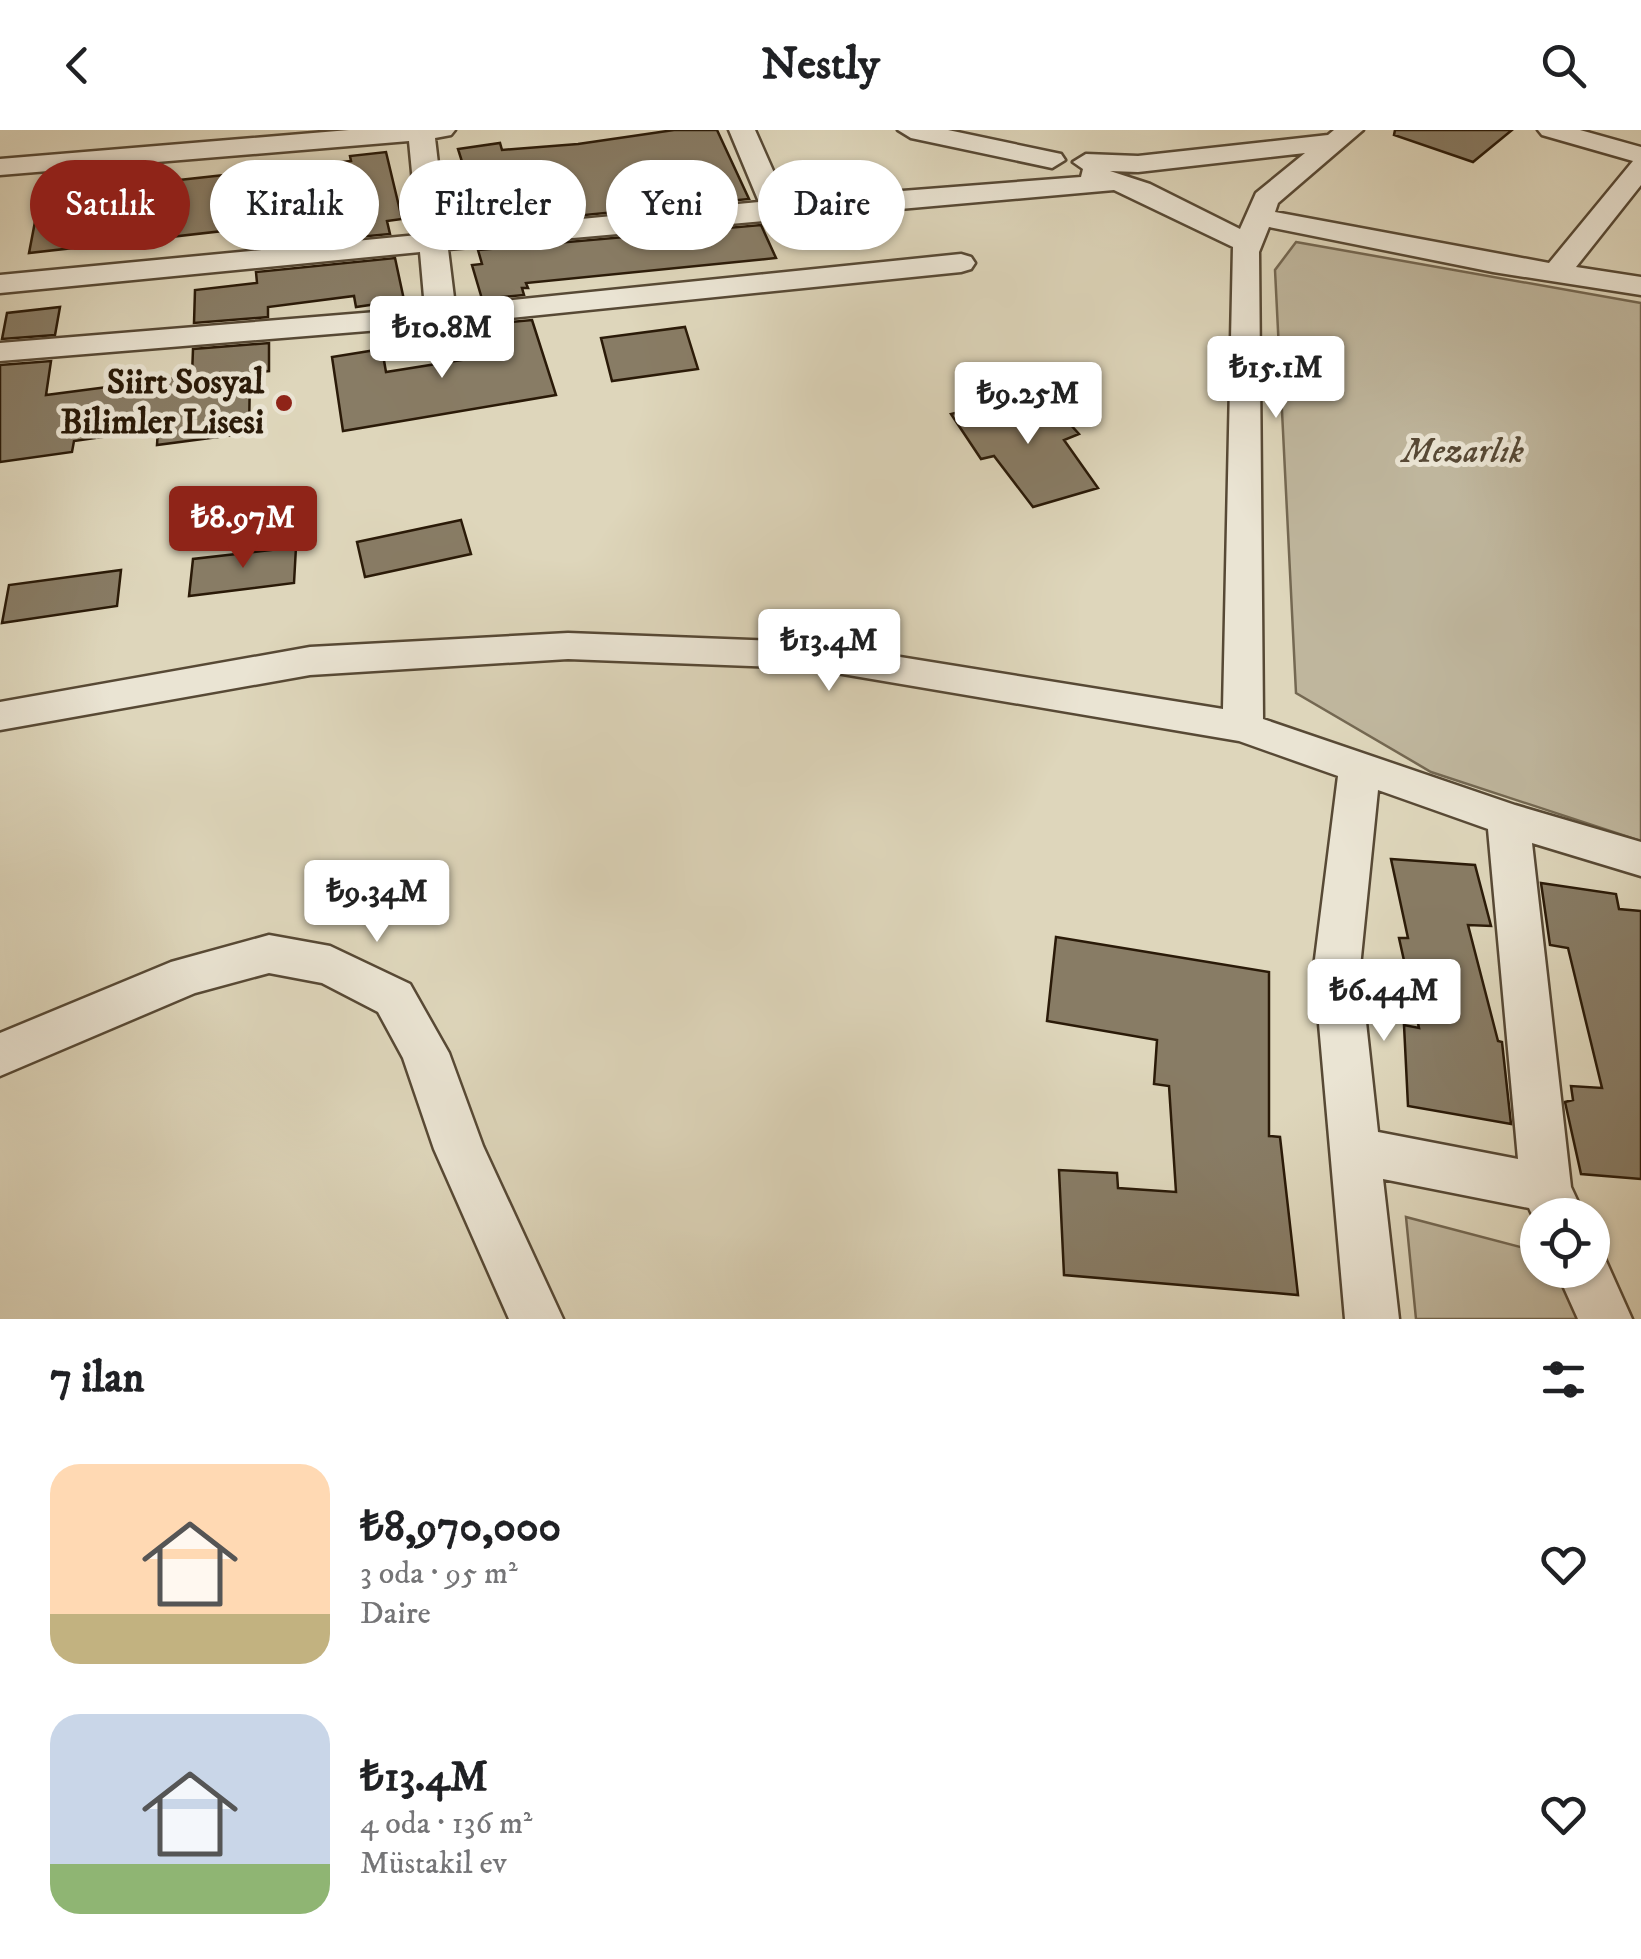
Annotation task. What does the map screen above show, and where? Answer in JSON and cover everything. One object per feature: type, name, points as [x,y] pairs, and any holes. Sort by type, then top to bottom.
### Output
[{"type":"street","points":[[742,130],[758,167]]},
{"type":"street","points":[[911,130],[1052,160],[1254,231],[1558,271],[1641,286]]},
{"type":"street","points":[[1551,130],[1641,154]]},
{"type":"street","points":[[0,167],[431,131],[431,160]]},
{"type":"street","points":[[1052,160],[1138,164],[1343,136]]},
{"type":"street","points":[[1243,727],[1254,231],[1266,199],[1343,136]]},
{"type":"street","points":[[1558,271],[1641,167]]},
{"type":"street","points":[[905,199],[1116,182]]},
{"type":"street","points":[[586,227],[758,211]]},
{"type":"street","points":[[0,284],[399,244]]},
{"type":"street","points":[[433,250],[441,316]]},
{"type":"street","points":[[0,352],[441,316],[961,263]]},
{"type":"street","points":[[0,716],[310,661],[568,646],[807,655],[1243,727],[1508,819],[1641,860]]},
{"type":"street","points":[[1360,768],[1337,967],[1372,1319]]},
{"type":"street","points":[[1508,819],[1552,1198]]},
{"type":"street","points":[[0,1056],[188,976],[220,967],[269,954],[330,965],[394,998],[425,1053],[459,1149],[536,1319]]},
{"type":"street","points":[[1355,1150],[1540,1198]]},
{"type":"street","points":[[1591,1288],[1604,1319]]},
{"type":"green space","name":"Mezarlık","points":[[1296,242],[1641,303],[1641,841],[1431,772],[1296,693],[1275,270]]},
{"type":"green space","points":[[1406,1217],[1520,1247],[1520,1288],[1567,1288],[1589,1319],[1416,1319]]},
{"type":"building","points":[[674,130],[717,130],[731,160],[606,160],[606,213],[586,215],[586,160],[461,160],[458,149],[500,143],[502,150]]},
{"type":"building","points":[[1395,130],[1512,130],[1473,162],[1394,135]]},
{"type":"building","points":[[386,152],[399,206],[399,219],[387,221],[390,234],[379,235],[379,160],[351,160],[350,156]]},
{"type":"building","points":[[738,175],[749,199],[738,200]]},
{"type":"building","points":[[210,177],[210,233],[190,235],[190,179]]},
{"type":"building","points":[[758,225],[758,250],[772,250],[776,258],[526,283],[528,288],[522,288],[524,295],[482,299],[472,265],[482,264],[478,250],[586,250],[586,240],[606,239],[606,250],[738,250],[738,227]]},
{"type":"building","points":[[395,258],[404,300],[356,307],[354,296],[268,307],[268,317],[194,323],[195,290],[257,283],[256,272]]},
{"type":"building","points":[[60,307],[55,335],[2,339],[7,313]]},
{"type":"building","points":[[532,320],[556,395],[343,431],[332,357],[382,349],[386,372],[499,354],[490,324]]},
{"type":"building","points":[[685,327],[698,369],[612,381],[601,338]]},
{"type":"building","points":[[269,343],[269,371],[250,373],[249,433],[157,445],[158,429],[74,441],[72,452],[0,462],[0,365],[51,361],[46,395],[192,376],[193,349]]},
{"type":"building","points":[[1028,395],[1038,405],[1048,400],[1079,434],[1064,440],[1098,488],[1033,507],[994,456],[981,459],[951,414]]},
{"type":"building","points":[[461,520],[471,554],[365,577],[357,542]]},
{"type":"building","points":[[296,547],[294,583],[189,596],[193,559]]},
{"type":"building","points":[[121,570],[117,606],[2,623],[9,585]]},
{"type":"building","points":[[1391,859],[1475,865],[1491,926],[1468,925],[1498,1041],[1502,1042],[1511,1124],[1408,1106],[1404,1025],[1419,1028],[1399,938],[1408,938]]},
{"type":"building","points":[[1541,883],[1616,894],[1619,909],[1641,911],[1641,1179],[1581,1174],[1565,1102],[1573,1100],[1571,1086],[1602,1088],[1568,948],[1550,945]]},
{"type":"building","points":[[1056,937],[1269,972],[1269,1136],[1280,1137],[1298,1295],[1064,1275],[1059,1170],[1117,1173],[1118,1188],[1176,1192],[1169,1086],[1154,1084],[1157,1040],[1047,1021]]},
{"type":"place","name":"Siirt Sosyal Bilimler Lisesi","points":[[284,403]]}]
